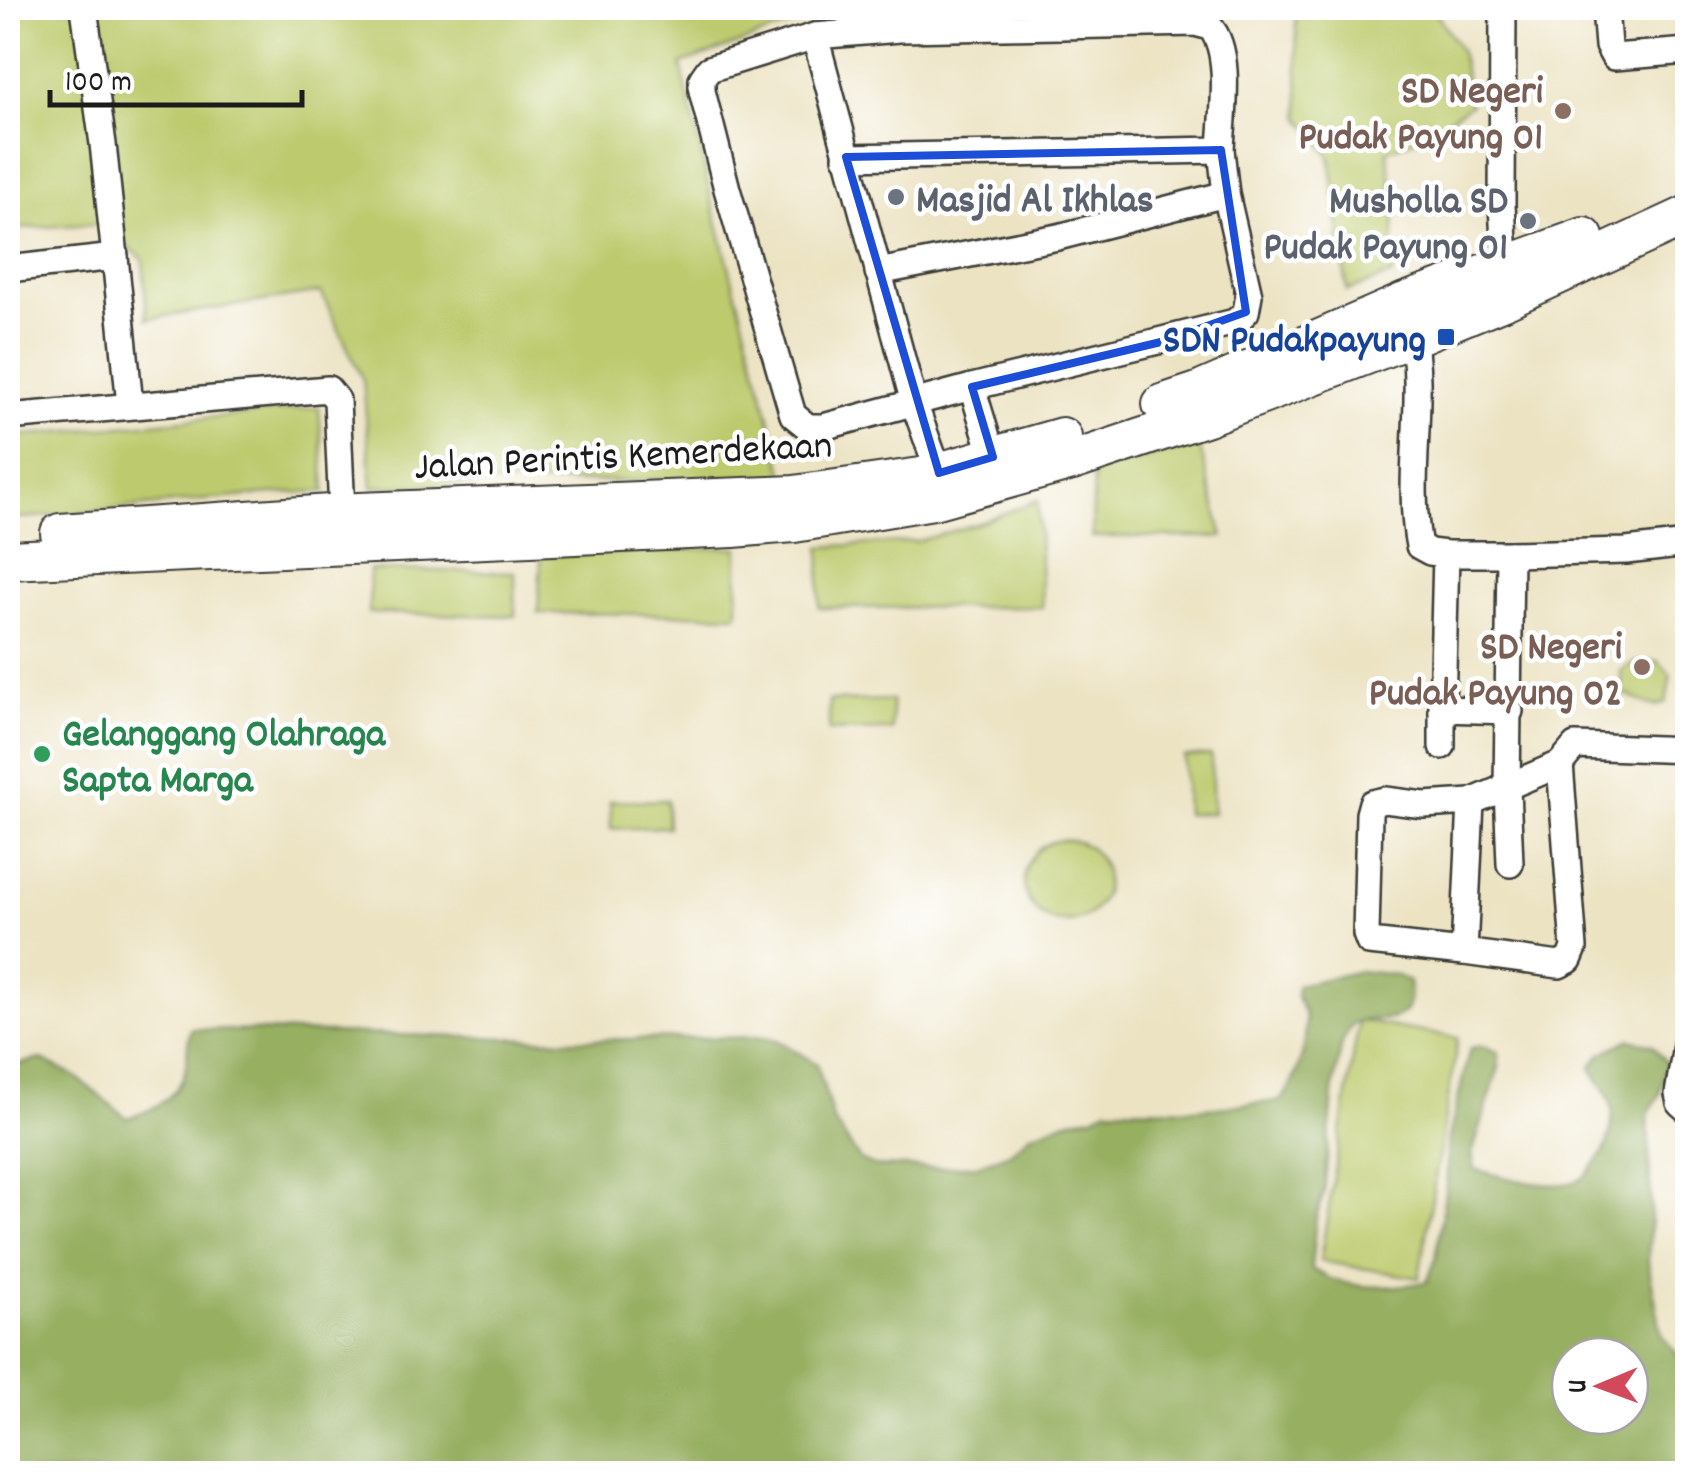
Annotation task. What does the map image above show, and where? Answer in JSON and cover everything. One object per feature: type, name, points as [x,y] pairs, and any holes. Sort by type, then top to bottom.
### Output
[{"type":"highway","name":"Jalan Perintis Kemerdekaan","points":[[1506,283],[1598,232],[1688,190]]},
{"type":"highway","name":"Jalan Perintis Kemerdekaan","points":[[8,560],[794,524],[933,500],[998,469],[1198,392],[1409,320],[1688,215]]},
{"type":"highway","name":"Jalan Perintis Kemerdekaan","points":[[8,537],[342,513],[742,500],[794,496],[939,473],[998,469]]},
{"type":"street","points":[[84,8],[104,144],[130,405]]},
{"type":"street","points":[[1605,8],[1608,46],[1614,57],[1688,51]]},
{"type":"street","points":[[1502,9],[1506,283]]},
{"type":"street","points":[[1060,17],[1210,27],[1221,43],[1221,150],[1226,194],[1248,294],[1246,312],[1235,322],[824,427],[808,428],[800,423],[793,416],[727,189],[702,79],[709,68],[815,36],[1060,17]]},
{"type":"street","points":[[815,36],[914,402],[939,473]]},
{"type":"street","points":[[846,157],[1221,150]]},
{"type":"street","points":[[878,272],[1058,237],[1226,194]]},
{"type":"street","points":[[8,269],[115,256]]},
{"type":"street","points":[[1409,320],[1418,546],[1446,554],[1510,554],[1626,551],[1688,544]]},
{"type":"street","points":[[972,387],[998,469]]},
{"type":"street","points":[[8,418],[328,390],[337,400],[342,513]]},
{"type":"street","points":[[1442,746],[1446,554]]},
{"type":"street","points":[[1510,554],[1510,864]]},
{"type":"street","points":[[1442,709],[1510,712]]},
{"type":"street","points":[[1560,764],[1574,948],[1570,960],[1559,966],[1369,942],[1366,917],[1372,804],[1385,800],[1424,805],[1471,802],[1560,764],[1575,746],[1688,750]]},
{"type":"street","points":[[1464,952],[1471,802]]},
{"type":"street","points":[[1684,1107],[1678,1094],[1688,1033]]},
{"type":"highlighted area","points":[[1221,150],[1246,312],[1165,341],[972,387],[993,457],[939,473],[846,157]]},
{"type":"green space","points":[[8,8],[979,8],[873,9],[788,26],[681,64],[712,202],[785,477],[372,487],[363,380],[321,292],[147,319],[143,259],[99,224],[8,229]]},
{"type":"green space","points":[[1295,8],[1433,8],[1460,50],[1471,104],[1423,136],[1387,151],[1395,210],[1392,275],[1347,291],[1330,156],[1300,117]]},
{"type":"green space","points":[[319,407],[325,491],[8,519],[8,437]]},
{"type":"green space","points":[[1199,444],[1223,537],[1092,537],[1094,471]]},
{"type":"green space","points":[[1038,500],[1042,607],[819,608],[821,547],[918,541]]},
{"type":"green space","points":[[738,547],[738,615],[538,613],[541,556]]},
{"type":"green space","points":[[370,570],[515,572],[515,616],[369,613]]},
{"type":"green space","points":[[1658,661],[1671,675],[1666,703],[1648,704],[1622,694],[1621,671],[1635,663]]},
{"type":"green space","points":[[892,700],[892,730],[829,731],[829,701]]},
{"type":"green space","points":[[1211,755],[1213,813],[1186,814],[1184,757]]},
{"type":"green space","points":[[667,800],[668,827],[611,829],[610,801]]},
{"type":"green space","points":[[1065,840],[1094,852],[1106,881],[1094,910],[1065,922],[1036,910],[1024,881],[1036,852]]},
{"type":"green space","points":[[1360,971],[1396,975],[1409,982],[1410,997],[1402,1014],[1353,1023],[1342,1043],[1334,1083],[1324,1193],[1316,1218],[1311,1268],[1352,1284],[1383,1287],[1427,1282],[1436,1259],[1447,1178],[1447,1146],[1470,1048],[1484,1046],[1498,1052],[1499,1067],[1472,1154],[1475,1169],[1529,1182],[1559,1184],[1585,1177],[1602,1155],[1610,1136],[1611,1102],[1591,1067],[1601,1054],[1630,1039],[1653,1045],[1667,1063],[1660,1094],[1648,1114],[1648,1262],[1662,1336],[1687,1365],[1687,1473],[8,1473],[8,1067],[40,1059],[75,1076],[127,1118],[148,1111],[175,1091],[185,1072],[191,1029],[570,1040],[764,1037],[779,1041],[817,1064],[834,1122],[860,1160],[874,1166],[931,1168],[977,1165],[1010,1153],[1029,1135],[1071,1119],[1094,1116],[1107,1108],[1197,1109],[1280,1101],[1296,1073],[1305,1037],[1305,1016],[1296,993],[1298,985]]},
{"type":"green space","points":[[1359,1021],[1458,1038],[1419,1278],[1320,1261]]},
{"type":"place","name":"SD Negeri Pudak Payung 01","points":[[1563,111]]},
{"type":"place","name":"Masjid Al Ikhlas","points":[[896,197]]},
{"type":"place","name":"Musholla SD Pudak Payung 01","points":[[1528,221]]},
{"type":"place","name":"SDN Pudakpayung","points":[[1446,337]]},
{"type":"place","name":"SD Negeri Pudak Payung 02","points":[[1642,667]]},
{"type":"place","name":"Gelanggang Olahraga Sapta Marga","points":[[42,754]]}]
